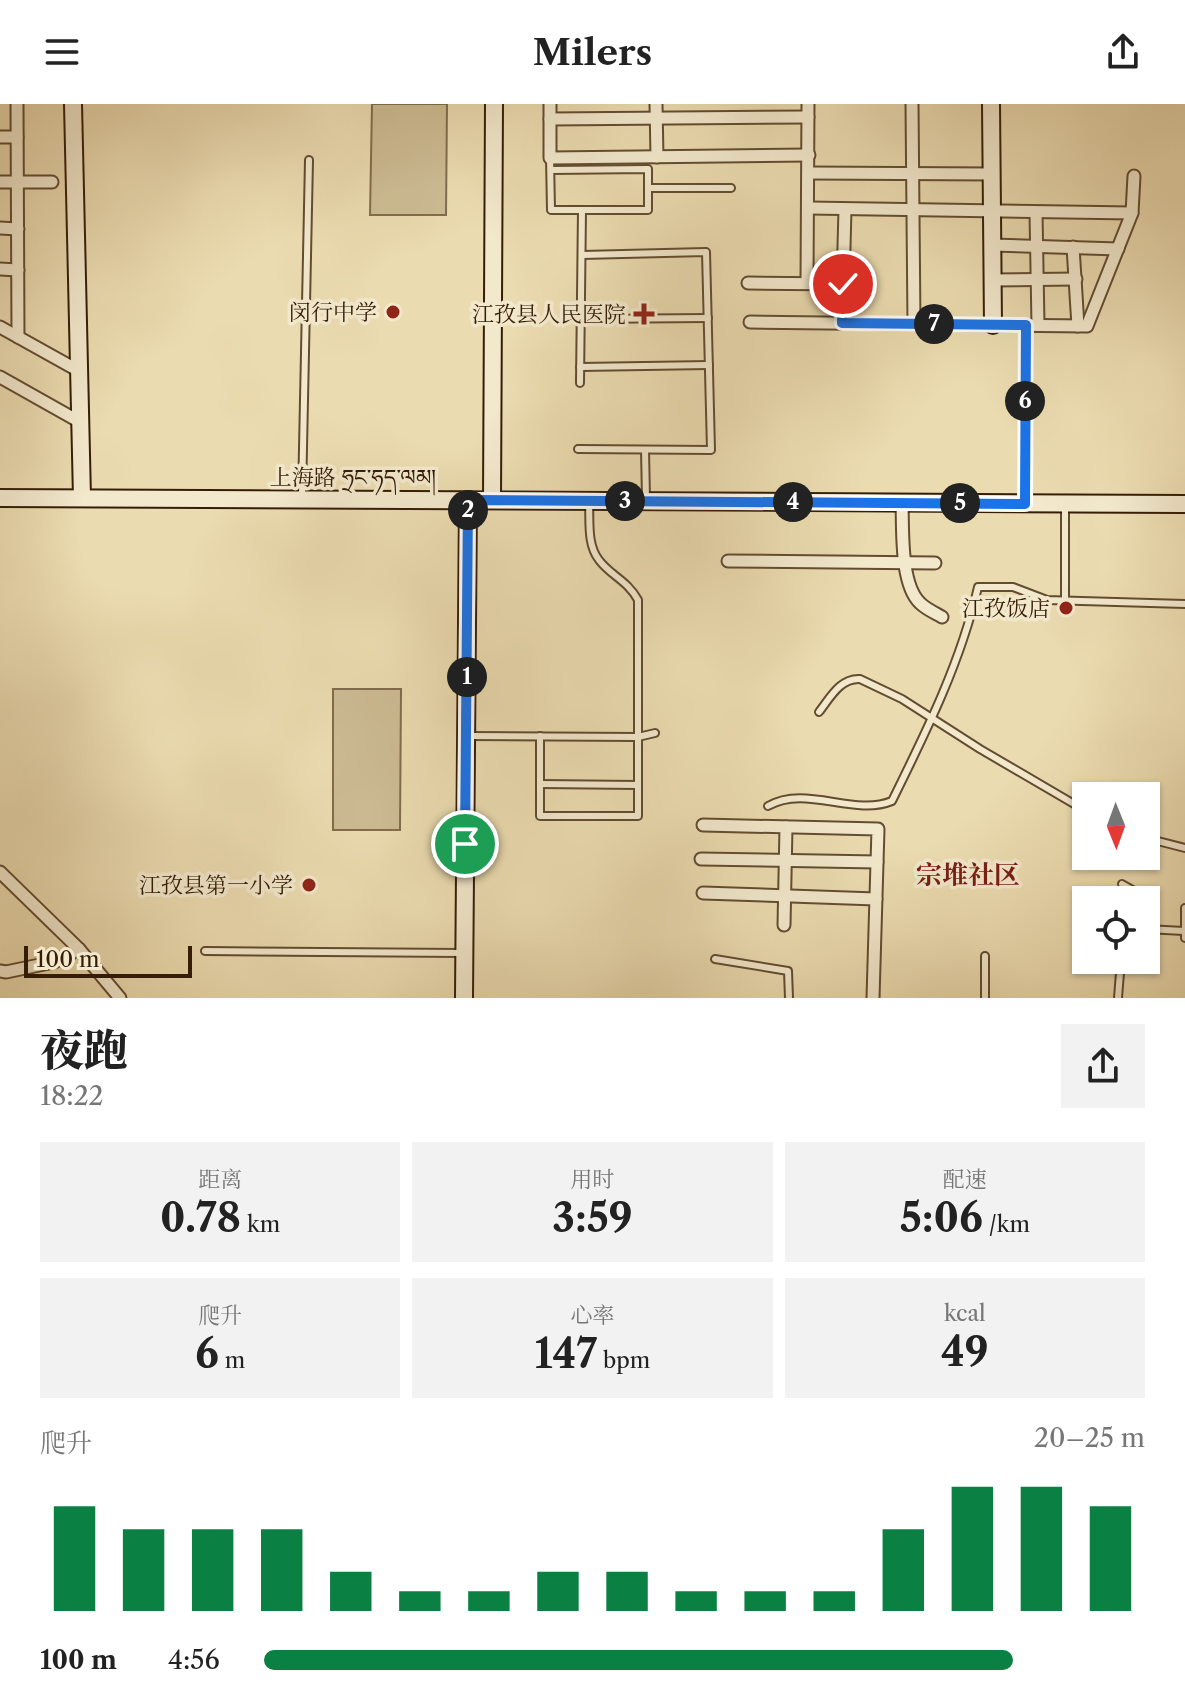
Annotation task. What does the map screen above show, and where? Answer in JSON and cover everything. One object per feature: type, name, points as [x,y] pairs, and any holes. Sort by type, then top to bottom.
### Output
[{"type":"main road","points":[[73,104],[82,498]]},
{"type":"main road","points":[[492,500],[494,104]]},
{"type":"main road","points":[[991,104],[993,325]]},
{"type":"main road","name":"上海路 ཧྲང་ཧད་ལམ།","points":[[0,498],[1185,504]]},
{"type":"main road","points":[[464,998],[468,500]]},
{"type":"street","points":[[17,104],[18,337]]},
{"type":"street","points":[[550,104],[551,164],[657,157],[809,155]]},
{"type":"street","points":[[656,104],[657,157]]},
{"type":"street","points":[[807,283],[808,104]]},
{"type":"street","points":[[912,104],[914,324]]},
{"type":"street","points":[[550,119],[808,117]]},
{"type":"street","points":[[0,137],[17,137]]},
{"type":"street","points":[[809,173],[991,174]]},
{"type":"street","points":[[750,322],[1087,326],[1132,213],[1134,176]]},
{"type":"street","points":[[0,182],[52,182]]},
{"type":"street","points":[[809,208],[1132,213]]},
{"type":"street","points":[[842,323],[845,209]]},
{"type":"street","points":[[1025,504],[1032,325],[1039,280],[1036,213]]},
{"type":"street","points":[[0,228],[18,229]]},
{"type":"street","points":[[992,245],[1118,249]]},
{"type":"street","points":[[1073,247],[1078,326]]},
{"type":"street","points":[[0,269],[18,270]]},
{"type":"street","points":[[992,280],[1076,279]]},
{"type":"street","points":[[748,283],[843,284]]},
{"type":"street","points":[[0,327],[79,371]]},
{"type":"street","points":[[0,377],[80,422]]},
{"type":"street","points":[[902,503],[905,562],[914,595],[920,604],[942,617]]},
{"type":"street","points":[[728,561],[935,563]]},
{"type":"street","points":[[703,825],[878,829],[873,998]]},
{"type":"street","points":[[784,925],[786,827]]},
{"type":"street","points":[[701,859],[877,862]]},
{"type":"street","points":[[0,872],[79,949],[120,998]]},
{"type":"street","points":[[703,893],[876,899]]},
{"type":"street","points":[[0,971],[54,962],[79,949]]},
{"type":"lane","points":[[302,499],[309,160]]},
{"type":"lane","points":[[551,164],[648,169],[648,210],[551,210],[551,164]]},
{"type":"lane","points":[[648,188],[731,188]]},
{"type":"lane","points":[[580,383],[582,210]]},
{"type":"lane","points":[[578,449],[711,450],[706,252],[582,255]]},
{"type":"lane","points":[[581,319],[708,318]]},
{"type":"lane","points":[[580,367],[709,365]]},
{"type":"lane","points":[[645,450],[646,501]]},
{"type":"lane","points":[[540,736],[540,816],[638,816],[638,600],[631,586],[599,560],[591,546],[588,501]]},
{"type":"lane","points":[[1065,504],[1065,601]]},
{"type":"lane","points":[[768,806],[779,800],[794,798],[878,807],[892,801],[933,717],[970,623],[978,587],[1013,587],[1047,600],[1185,604]]},
{"type":"lane","points":[[819,712],[839,686],[852,678],[860,679],[933,717],[980,749],[1072,803]]},
{"type":"lane","points":[[466,736],[638,737],[655,733]]},
{"type":"lane","points":[[540,784],[638,785]]},
{"type":"lane","points":[[1160,842],[1185,848]]},
{"type":"lane","points":[[1122,884],[1126,886]]},
{"type":"lane","points":[[1160,930],[1184,934],[1185,908]]},
{"type":"lane","points":[[205,951],[465,953]]},
{"type":"lane","points":[[985,956],[985,998]]},
{"type":"lane","points":[[715,959],[788,971],[789,998]]},
{"type":"lane","points":[[1118,998],[1120,974]]},
{"type":"shaded area","points":[[372,104],[447,104],[446,215],[370,215]]},
{"type":"shaded area","points":[[333,689],[401,689],[400,830],[333,830]]},
{"type":"place","name":"闵行中学","points":[[393,312]]},
{"type":"place","name":"江孜县人民医院","points":[[644,314]]},
{"type":"place","name":"江孜饭店","points":[[1066,608]]},
{"type":"place","name":"江孜县第一小学","points":[[309,885]]},
{"type":"district","name":"宗堆社区","points":[[968,875]]},
{"type":"route","points":[[465,844],[468,500],[1025,504],[1026,325],[842,323],[843,284]]}]
